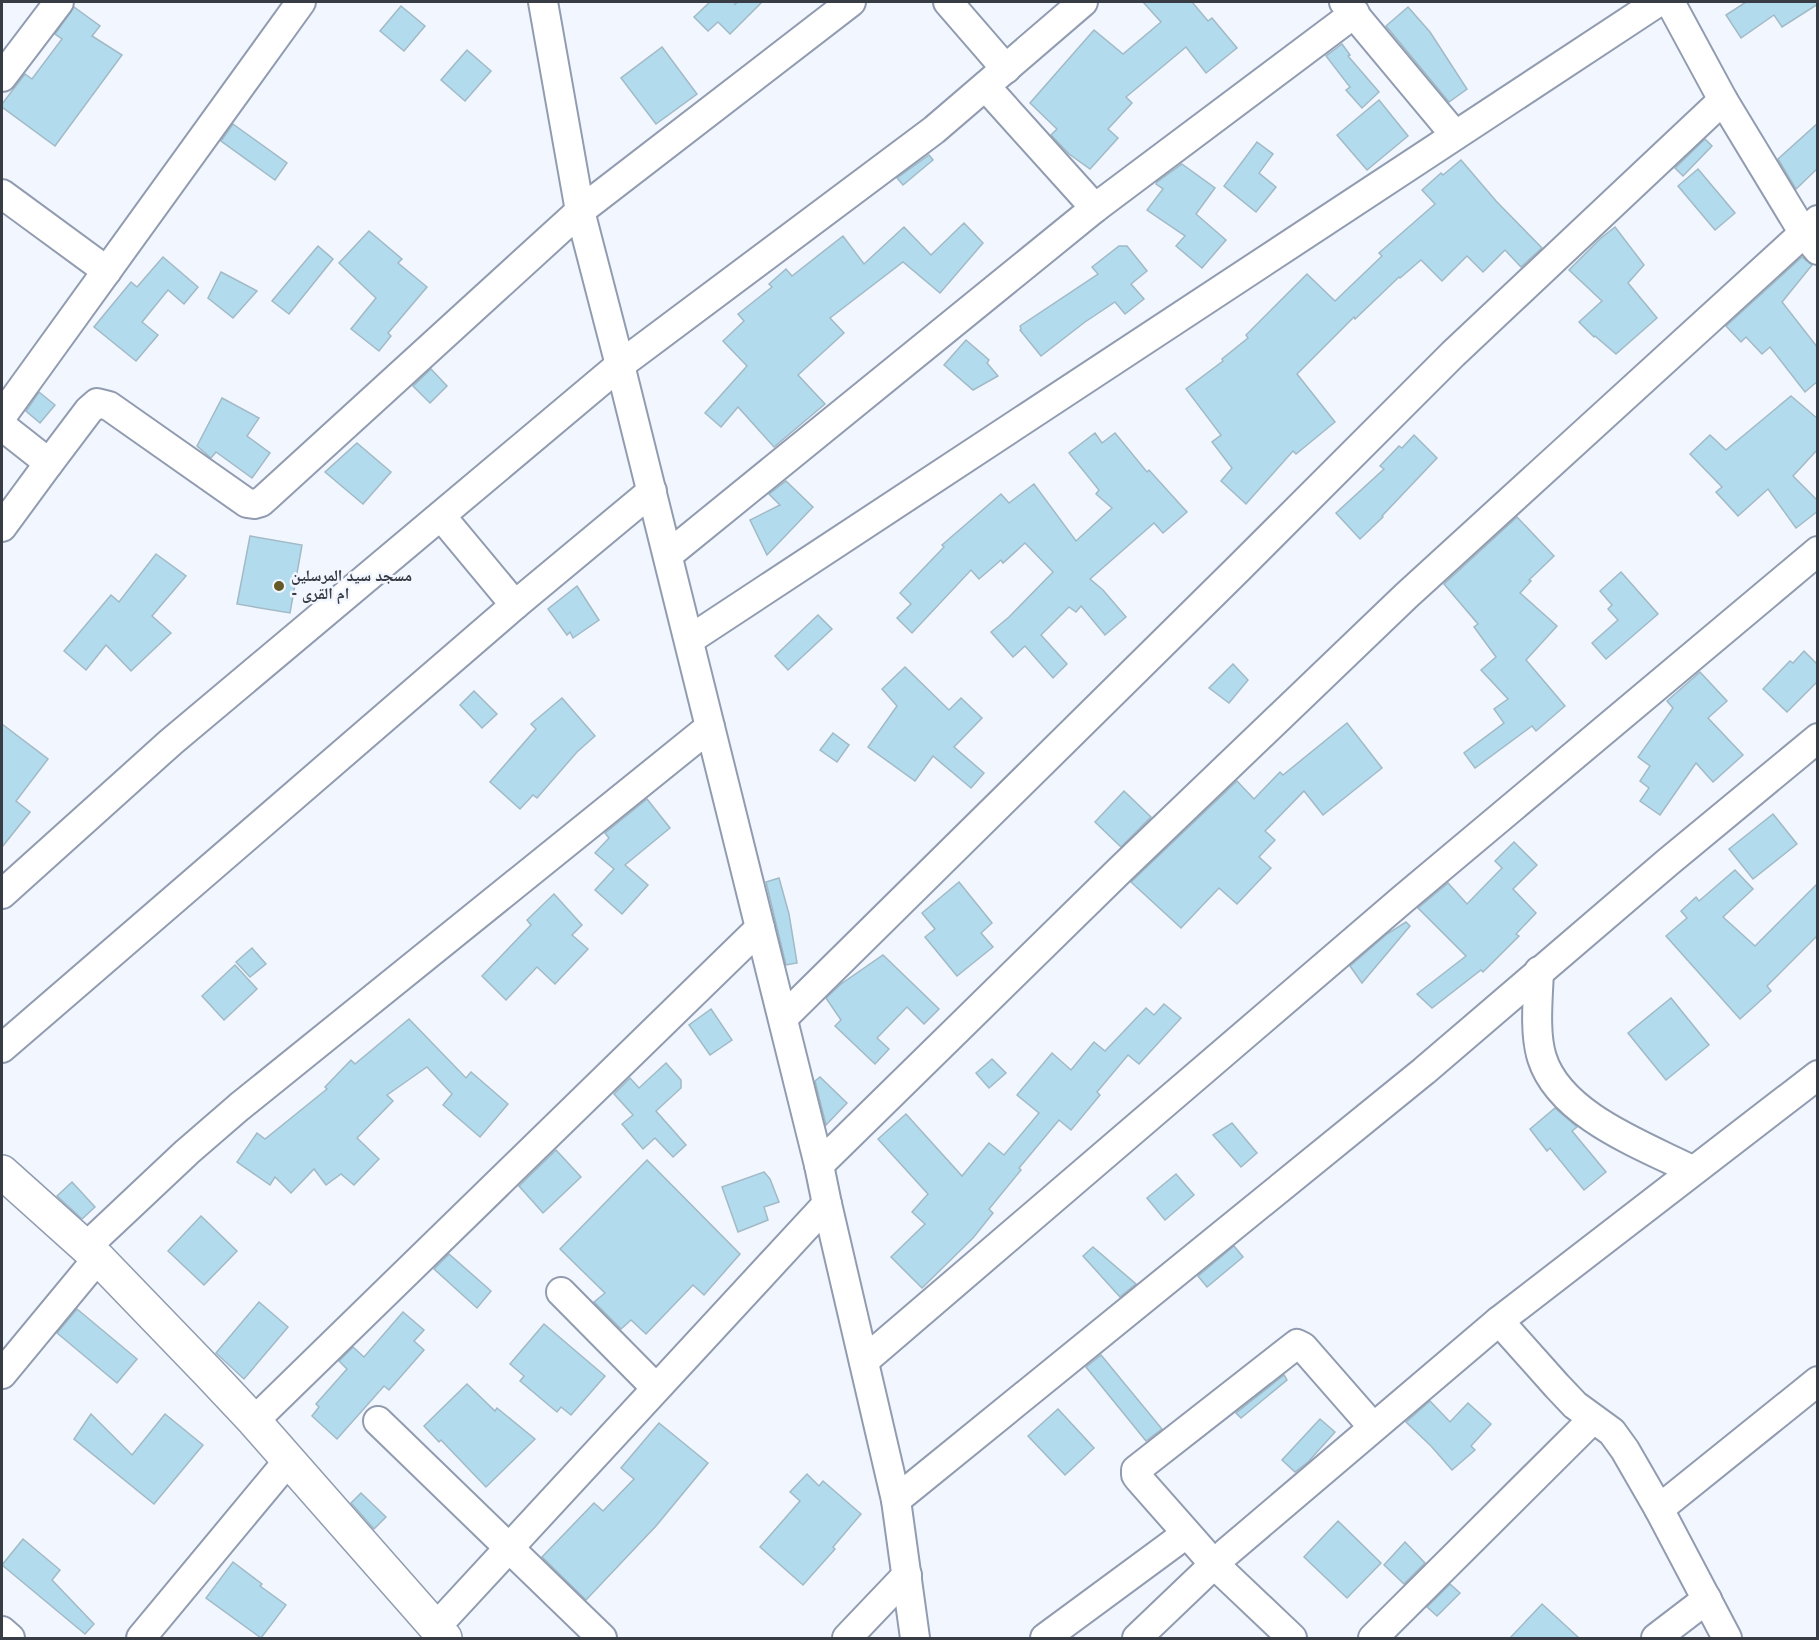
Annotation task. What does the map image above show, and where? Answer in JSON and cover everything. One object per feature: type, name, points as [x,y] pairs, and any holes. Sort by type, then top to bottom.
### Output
[{"type":"street","points":[[2,77],[59,2]]},
{"type":"street","points":[[2,416],[301,2]]},
{"type":"street","points":[[2,527],[89,410],[97,403],[109,406],[247,503],[261,502],[580,211],[851,2]]},
{"type":"street","points":[[948,2],[996,78],[1095,208]]},
{"type":"street","points":[[2,894],[171,742],[621,365],[934,130],[1083,2]]},
{"type":"street","points":[[688,640],[1658,2]]},
{"type":"street","points":[[819,1165],[1120,870],[1380,620],[1813,234],[1724,100],[1670,2]]},
{"type":"street","points":[[550,6],[580,211],[621,365],[819,1165],[896,1500],[915,1638]]},
{"type":"street","points":[[668,555],[1095,208],[1349,7],[1455,135]]},
{"type":"street","points":[[783,1018],[1230,578],[1453,354],[1724,100]]},
{"type":"street","points":[[2,194],[107,271]]},
{"type":"street","points":[[2,426],[49,463]]},
{"type":"street","points":[[2,1048],[515,605],[652,491]]},
{"type":"street","points":[[441,516],[515,605]]},
{"type":"street","points":[[864,1361],[1403,899],[1818,551]]},
{"type":"street","points":[[2,1374],[92,1253],[239,1107],[710,727]]},
{"type":"street","points":[[896,1500],[1424,1071],[1539,971],[1818,738]]},
{"type":"street","points":[[254,1421],[760,928]]},
{"type":"street","points":[[1539,971],[1541,1057],[1552,1080],[1585,1114],[1692,1170]]},
{"type":"street","points":[[1137,1638],[1214,1564],[1499,1321],[1818,1075]]},
{"type":"street","points":[[2,1172],[92,1253],[254,1421],[440,1633],[508,1549],[827,1204]]},
{"type":"street","points":[[561,1292],[656,1388]]},
{"type":"street","points":[[1499,1321],[1575,1405],[1612,1432],[1625,1450],[1727,1638]]},
{"type":"street","points":[[1292,1638],[1214,1564],[1186,1534],[1139,1479],[1136,1470],[1296,1344],[1303,1347],[1373,1427]]},
{"type":"street","points":[[1659,1509],[1818,1381]]},
{"type":"street","points":[[1374,1638],[1593,1419]]},
{"type":"street","points":[[378,1421],[602,1638]]},
{"type":"street","points":[[141,1638],[288,1461]]},
{"type":"street","points":[[1045,1638],[1186,1534]]},
{"type":"street","points":[[847,1638],[907,1575]]},
{"type":"street","points":[[1656,1638],[1707,1599]]},
{"type":"street","points":[[2,1631],[10,1638]]},
{"type":"building","points":[[710,2],[737,2],[734,5],[738,2],[762,2],[730,34],[718,22],[708,31],[694,17]]},
{"type":"building","points":[[1143,2],[1192,2],[1208,21],[1212,18],[1237,48],[1206,73],[1186,47],[1126,97],[1132,103],[1108,129],[1118,138],[1090,169],[1069,154],[1051,135],[1057,129],[1030,103],[1094,30],[1123,54],[1161,22]]},
{"type":"building","points":[[1746,2],[1818,2],[1818,4],[1782,27],[1774,15],[1741,38],[1726,15]]},
{"type":"building","points":[[401,6],[425,26],[404,51],[380,31]]},
{"type":"building","points":[[74,7],[100,26],[92,36],[122,55],[55,146],[2,107],[2,104],[25,74],[32,79],[62,39],[55,34]]},
{"type":"building","points":[[1408,7],[1430,32],[1467,89],[1449,102],[1386,26]]},
{"type":"building","points":[[1342,44],[1350,55],[1348,56],[1379,92],[1362,108],[1346,90],[1350,87],[1326,56]]},
{"type":"building","points":[[662,47],[697,94],[656,124],[621,78]]},
{"type":"building","points":[[467,50],[491,71],[465,101],[441,80]]},
{"type":"building","points":[[1379,100],[1408,136],[1367,170],[1337,135]]},
{"type":"building","points":[[1818,123],[1818,168],[1796,189],[1778,159]]},
{"type":"building","points":[[233,124],[287,163],[275,180],[221,141]]},
{"type":"building","points":[[1705,139],[1712,146],[1683,176],[1675,168]]},
{"type":"building","points":[[1257,142],[1273,154],[1259,173],[1276,187],[1256,212],[1224,186]]},
{"type":"building","points":[[929,155],[933,160],[903,185],[897,178]]},
{"type":"building","points":[[1461,160],[1496,201],[1542,248],[1521,267],[1505,250],[1483,272],[1467,256],[1442,281],[1421,260],[1399,277],[1355,319],[1354,317],[1297,374],[1335,422],[1296,454],[1293,451],[1246,504],[1221,481],[1232,468],[1212,442],[1221,435],[1186,389],[1223,361],[1222,359],[1248,338],[1246,335],[1307,274],[1335,301],[1382,256],[1379,253],[1435,204],[1422,190],[1441,173],[1443,175]]},
{"type":"building","points":[[1182,164],[1215,188],[1196,214],[1226,240],[1202,268],[1176,246],[1185,236],[1147,210],[1163,189],[1156,184],[1157,182]]},
{"type":"building","points":[[1698,169],[1735,213],[1715,230],[1678,186]]},
{"type":"building","points":[[964,223],[983,243],[940,293],[903,262],[830,318],[844,333],[798,375],[825,404],[774,447],[738,407],[721,427],[705,413],[747,366],[723,341],[744,321],[738,314],[772,287],[769,284],[786,269],[792,276],[843,236],[864,264],[904,227],[931,255]]},
{"type":"building","points":[[1615,227],[1644,265],[1628,283],[1657,318],[1616,354],[1579,322],[1602,301],[1569,270]]},
{"type":"building","points":[[369,231],[402,259],[398,263],[427,287],[388,333],[391,336],[379,351],[351,329],[376,298],[339,263]]},
{"type":"building","points":[[318,246],[333,259],[289,314],[272,301]]},
{"type":"building","points":[[1119,246],[1127,246],[1147,271],[1131,284],[1144,299],[1125,314],[1115,302],[1041,356],[1020,330],[1020,326],[1098,274],[1092,267]]},
{"type":"building","points":[[163,257],[198,287],[184,304],[168,290],[142,322],[158,335],[136,361],[94,327],[131,282],[137,287]]},
{"type":"building","points":[[1802,257],[1812,265],[1782,302],[1818,348],[1818,381],[1805,392],[1770,347],[1762,354],[1746,337],[1741,342],[1726,326]]},
{"type":"building","points":[[221,272],[257,291],[233,318],[208,298]]},
{"type":"building","points":[[966,340],[989,360],[987,363],[998,376],[973,390],[944,365]]},
{"type":"building","points":[[431,369],[447,386],[430,403],[413,386]]},
{"type":"building","points":[[39,392],[55,405],[40,423],[26,411]]},
{"type":"building","points":[[1791,396],[1818,419],[1818,449],[1793,476],[1818,501],[1818,511],[1796,528],[1768,489],[1738,516],[1716,492],[1722,487],[1690,454],[1710,435],[1726,450]]},
{"type":"building","points":[[222,398],[259,418],[247,436],[270,453],[252,478],[216,452],[211,458],[197,446]]},
{"type":"building","points":[[1095,433],[1102,443],[1115,433],[1147,472],[1149,470],[1187,512],[1163,533],[1154,523],[1090,579],[1103,590],[1126,617],[1105,635],[1081,606],[1076,612],[1069,607],[1041,635],[1067,664],[1053,678],[1025,646],[1013,657],[991,632],[1053,572],[1025,543],[1003,563],[1001,560],[979,579],[971,570],[912,633],[897,618],[911,604],[900,593],[944,547],[942,545],[1001,494],[1009,503],[1034,484],[1076,541],[1112,508],[1096,494],[1099,490],[1069,453]]},
{"type":"building","points":[[1414,435],[1437,458],[1360,539],[1336,513],[1384,469],[1380,466],[1399,446],[1402,448]]},
{"type":"building","points":[[357,443],[391,472],[363,504],[325,472]]},
{"type":"building","points":[[786,481],[813,507],[767,555],[750,520],[780,505],[769,494]]},
{"type":"building","points":[[1517,517],[1554,556],[1529,580],[1531,581],[1520,593],[1557,626],[1526,660],[1565,706],[1536,731],[1532,726],[1475,768],[1464,753],[1504,723],[1494,709],[1508,699],[1481,670],[1496,657],[1474,627],[1478,624],[1444,584]]},
{"type":"building","points":[[250,536],[302,545],[290,613],[237,604]]},
{"type":"building","points":[[156,554],[186,576],[152,616],[171,633],[131,671],[106,645],[86,670],[64,651],[111,595],[119,602]]},
{"type":"building","points":[[1621,572],[1658,614],[1606,659],[1592,643],[1618,620],[1608,609],[1612,605],[1600,591]]},
{"type":"building","points":[[577,586],[599,620],[573,638],[570,632],[567,635],[548,609]]},
{"type":"building","points":[[818,615],[832,629],[788,670],[775,656]]},
{"type":"building","points":[[1804,651],[1818,665],[1818,681],[1787,712],[1763,689],[1790,661],[1793,663]]},
{"type":"building","points":[[1233,664],[1248,680],[1229,703],[1209,688]]},
{"type":"building","points":[[905,667],[949,710],[961,698],[982,718],[954,747],[984,773],[971,788],[933,756],[915,781],[868,747],[897,706],[882,689]]},
{"type":"building","points":[[1700,672],[1727,701],[1708,718],[1743,755],[1713,782],[1696,763],[1660,815],[1640,801],[1649,788],[1640,781],[1650,766],[1638,757],[1673,708],[1667,701]]},
{"type":"building","points":[[474,691],[497,714],[482,728],[460,705]]},
{"type":"building","points":[[562,698],[595,736],[577,752],[537,798],[533,795],[520,809],[490,782],[536,729],[531,724]]},
{"type":"building","points":[[1347,723],[1382,768],[1323,815],[1304,791],[1265,831],[1275,840],[1259,857],[1271,868],[1237,904],[1219,888],[1181,928],[1131,882],[1237,781],[1254,799],[1280,772],[1283,775]]},
{"type":"building","points":[[2,724],[48,759],[16,801],[30,812],[2,847]]},
{"type":"building","points":[[833,733],[849,745],[837,762],[820,750]]},
{"type":"building","points":[[1124,791],[1151,817],[1121,847],[1095,822]]},
{"type":"building","points":[[647,799],[670,828],[625,865],[648,885],[622,914],[595,890],[614,869],[595,853],[609,838],[605,833]]},
{"type":"building","points":[[1773,814],[1797,844],[1753,879],[1729,849]]},
{"type":"building","points":[[1514,842],[1537,865],[1513,889],[1536,913],[1516,934],[1519,936],[1483,972],[1481,970],[1432,1008],[1417,994],[1466,956],[1418,908],[1448,883],[1467,904],[1502,868],[1495,861]]},
{"type":"building","points":[[1735,870],[1753,889],[1723,917],[1755,946],[1818,883],[1818,935],[1767,986],[1771,991],[1740,1019],[1666,936],[1687,918],[1681,911],[1696,897],[1699,901]]},
{"type":"building","points":[[779,878],[789,914],[797,963],[786,965],[766,882]]},
{"type":"building","points":[[959,882],[992,923],[981,933],[993,947],[957,976],[925,937],[935,929],[922,913]]},
{"type":"building","points":[[554,894],[582,925],[572,935],[588,949],[555,984],[537,967],[506,1000],[482,976],[531,925],[527,920]]},
{"type":"building","points":[[1406,922],[1410,926],[1362,983],[1350,966],[1387,934]]},
{"type":"building","points":[[252,948],[266,964],[250,977],[236,962]]},
{"type":"building","points":[[883,955],[939,1009],[924,1024],[907,1007],[877,1038],[889,1049],[875,1064],[835,1026],[841,1020],[826,998],[841,984]]},
{"type":"building","points":[[235,965],[257,989],[224,1020],[202,996]]},
{"type":"building","points":[[1671,998],[1709,1045],[1666,1080],[1628,1033]]},
{"type":"building","points":[[1164,1004],[1181,1018],[1139,1064],[1128,1055],[1097,1092],[1100,1095],[1071,1130],[1059,1120],[989,1209],[993,1213],[973,1238],[922,1288],[891,1257],[925,1224],[912,1212],[928,1194],[878,1139],[906,1114],[962,1176],[989,1143],[1004,1155],[1039,1113],[1017,1095],[1052,1053],[1071,1070],[1094,1042],[1105,1051],[1146,1008],[1154,1015]]},
{"type":"building","points":[[711,1009],[732,1040],[710,1055],[689,1025]]},
{"type":"building","points":[[409,1019],[466,1078],[471,1072],[508,1104],[480,1137],[443,1105],[452,1094],[427,1067],[387,1095],[393,1101],[357,1138],[379,1159],[354,1185],[341,1174],[326,1185],[314,1169],[291,1193],[275,1177],[270,1185],[237,1162],[257,1133],[265,1139],[327,1089],[325,1087],[351,1060],[355,1064]]},
{"type":"building","points":[[992,1059],[1006,1073],[989,1088],[976,1073]]},
{"type":"building","points":[[666,1063],[681,1080],[681,1088],[656,1111],[686,1145],[673,1157],[655,1138],[643,1149],[622,1124],[633,1115],[614,1094],[630,1078],[639,1088]]},
{"type":"building","points":[[820,1077],[847,1103],[826,1125],[815,1081]]},
{"type":"building","points":[[1555,1108],[1577,1127],[1572,1131],[1606,1172],[1584,1190],[1550,1148],[1547,1151],[1530,1129]]},
{"type":"building","points":[[1232,1123],[1257,1153],[1241,1167],[1213,1135]]},
{"type":"building","points":[[556,1150],[581,1177],[543,1213],[519,1186]]},
{"type":"building","points":[[647,1160],[740,1254],[704,1295],[693,1285],[646,1334],[631,1320],[621,1329],[594,1302],[605,1293],[560,1249]]},
{"type":"building","points":[[764,1172],[770,1179],[779,1202],[764,1207],[768,1220],[738,1232],[722,1187]]},
{"type":"building","points":[[1176,1174],[1194,1195],[1165,1220],[1147,1198]]},
{"type":"building","points":[[72,1182],[95,1207],[82,1219],[57,1196]]},
{"type":"building","points":[[201,1216],[237,1251],[204,1285],[168,1251]]},
{"type":"building","points":[[1234,1246],[1243,1257],[1207,1287],[1198,1276]]},
{"type":"building","points":[[1093,1247],[1136,1284],[1120,1297],[1083,1256]]},
{"type":"building","points":[[449,1254],[491,1291],[477,1308],[434,1269]]},
{"type":"building","points":[[259,1302],[288,1327],[244,1379],[216,1353]]},
{"type":"building","points":[[77,1309],[137,1359],[117,1383],[57,1333]]},
{"type":"building","points":[[403,1312],[424,1330],[414,1341],[424,1350],[389,1390],[384,1386],[337,1439],[312,1416],[319,1407],[316,1404],[347,1369],[339,1361],[353,1347],[364,1357]]},
{"type":"building","points":[[544,1324],[605,1376],[571,1415],[561,1407],[557,1412],[520,1381],[524,1376],[510,1364]]},
{"type":"building","points":[[1101,1355],[1162,1429],[1146,1441],[1086,1367]]},
{"type":"building","points":[[1284,1375],[1287,1380],[1241,1418],[1236,1413]]},
{"type":"building","points":[[467,1384],[495,1411],[497,1408],[535,1439],[486,1487],[441,1440],[439,1442],[424,1426]]},
{"type":"building","points":[[1430,1401],[1450,1422],[1468,1403],[1491,1424],[1471,1446],[1475,1450],[1452,1470],[1406,1422]]},
{"type":"building","points":[[1058,1409],[1094,1448],[1065,1475],[1028,1436]]},
{"type":"building","points":[[91,1414],[132,1455],[165,1414],[203,1445],[154,1504],[74,1439]]},
{"type":"building","points":[[1320,1419],[1335,1432],[1308,1462],[1295,1472],[1282,1460]]},
{"type":"building","points":[[659,1423],[708,1463],[656,1526],[586,1600],[542,1557],[594,1503],[603,1511],[634,1479],[621,1468]]},
{"type":"building","points":[[807,1474],[819,1486],[823,1481],[861,1514],[833,1547],[835,1549],[803,1585],[760,1547],[800,1501],[790,1492]]},
{"type":"building","points":[[361,1493],[386,1517],[374,1529],[351,1503]]},
{"type":"building","points":[[1338,1521],[1381,1563],[1347,1598],[1304,1557]]},
{"type":"building","points":[[23,1539],[60,1570],[52,1580],[94,1624],[85,1634],[2,1565]]},
{"type":"building","points":[[1405,1542],[1425,1563],[1404,1584],[1384,1565]]},
{"type":"building","points":[[233,1562],[286,1605],[261,1638],[206,1598]]},
{"type":"building","points":[[1450,1584],[1460,1593],[1437,1616],[1427,1607]]},
{"type":"building","points":[[1542,1604],[1579,1638],[1510,1638]]},
{"type":"place","name":"مسجد سيد المرسلين - ام القرى","points":[[279,586]]}]
